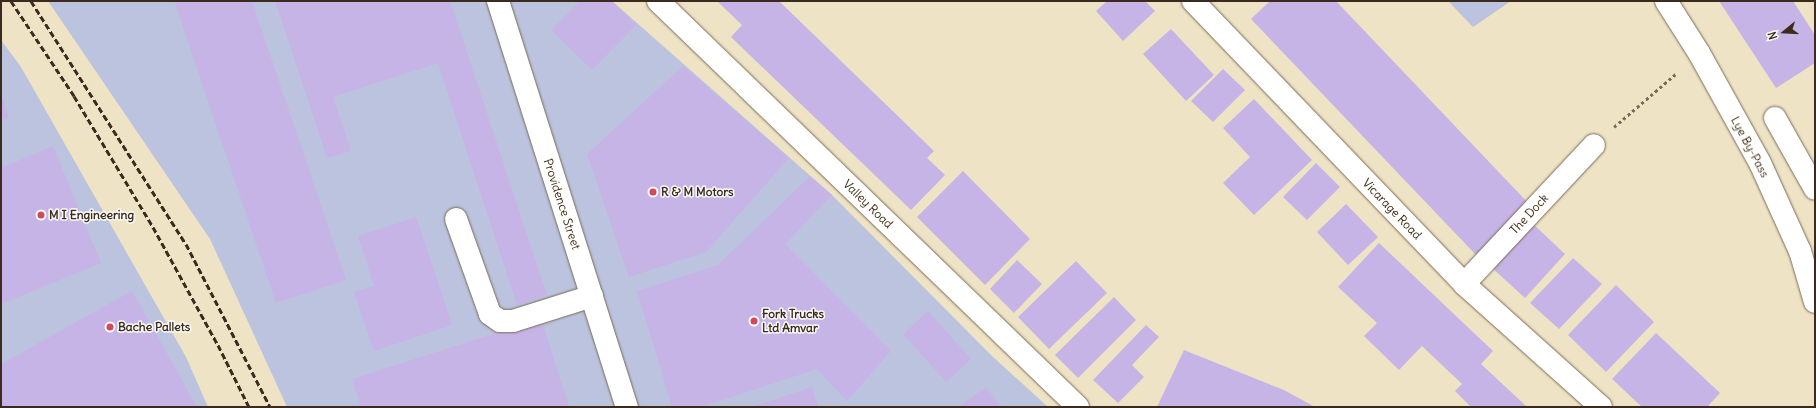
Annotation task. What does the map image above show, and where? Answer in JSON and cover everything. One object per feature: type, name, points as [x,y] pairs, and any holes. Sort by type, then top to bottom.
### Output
[{"type":"main road","name":"Providence Street","points":[[498,1],[627,407]]},
{"type":"main road","name":"Valley Road","points":[[658,1],[1078,407]]},
{"type":"main road","name":"Vicarage Road","points":[[1193,1],[1464,284],[1601,407]]},
{"type":"main road","name":"Lye By-Pass","points":[[1666,1],[1699,53],[1760,163],[1800,251],[1815,302]]},
{"type":"main road","points":[[1775,118],[1815,189]]},
{"type":"main road","name":"The Dock","points":[[1464,284],[1594,145]]},
{"type":"main road","points":[[456,219],[490,314],[500,321],[513,321],[592,296]]},
{"type":"path","points":[[1594,145],[1699,53]]},
{"type":"shaded area","points":[[48,1],[612,1],[832,195],[992,356],[1048,407],[287,407],[210,239]]},
{"type":"shaded area","points":[[1448,1],[1511,1],[1473,27]]},
{"type":"shaded area","points":[[1,40],[21,67],[186,357],[208,407],[1,407]]},
{"type":"building","points":[[180,1],[252,1],[346,280],[276,303],[175,3]]},
{"type":"building","points":[[275,1],[450,1],[547,295],[517,305],[438,63],[333,97],[351,151],[327,158]]},
{"type":"building","points":[[580,1],[612,1],[636,25],[592,70],[551,30]]},
{"type":"building","points":[[717,1],[779,1],[934,151],[927,158],[945,175],[911,210],[731,37],[742,25]]},
{"type":"building","points":[[1107,1],[1145,1],[1155,11],[1123,41],[1096,11]]},
{"type":"building","points":[[1270,1],[1336,1],[1530,205],[1477,256],[1251,19]]},
{"type":"building","points":[[1719,1],[1793,1],[1815,35],[1815,63],[1776,88]]},
{"type":"building","points":[[1171,29],[1214,75],[1186,101],[1143,54]]},
{"type":"building","points":[[683,66],[789,158],[706,252],[629,277],[587,154]]},
{"type":"building","points":[[1223,69],[1245,90],[1213,122],[1191,101]]},
{"type":"building","points":[[1,95],[9,118],[1,120]]},
{"type":"building","points":[[1254,99],[1312,160],[1254,215],[1223,183],[1250,157],[1223,128]]},
{"type":"building","name":"M I Engineering","points":[[53,146],[101,263],[1,304],[1,168]]},
{"type":"building","points":[[1316,163],[1340,187],[1307,220],[1283,197]]},
{"type":"building","points":[[963,171],[1030,239],[985,285],[917,217]]},
{"type":"building","name":"Fork Trucks Ltd Amvar","points":[[810,176],[832,195],[785,244],[891,351],[847,401],[817,369],[701,407],[672,407],[637,291],[718,265]]},
{"type":"building","points":[[1346,204],[1378,237],[1348,265],[1317,232]]},
{"type":"building","points":[[416,217],[452,325],[374,351],[354,292],[374,286],[358,236]]},
{"type":"building","points":[[1531,222],[1565,254],[1525,298],[1490,266]]},
{"type":"building","points":[[1379,243],[1493,351],[1481,364],[1527,407],[1471,407],[1455,391],[1462,384],[1422,346],[1399,370],[1364,336],[1377,323],[1338,287]]},
{"type":"building","points":[[1573,258],[1602,284],[1559,329],[1530,303]]},
{"type":"building","points":[[1017,260],[1042,284],[1014,313],[990,289]]},
{"type":"building","points":[[1076,261],[1107,293],[1049,349],[1018,317]]},
{"type":"building","points":[[1616,285],[1654,322],[1606,372],[1568,335]]},
{"type":"building","name":"Bache Pallets","points":[[132,291],[197,407],[1,407],[1,364]]},
{"type":"building","points":[[1114,297],[1136,320],[1078,378],[1055,355]]},
{"type":"building","points":[[928,311],[971,359],[946,382],[903,334]]},
{"type":"building","points":[[541,319],[569,407],[361,407],[352,379]]},
{"type":"building","points":[[1146,325],[1159,337],[1132,365],[1144,377],[1118,403],[1093,380]]},
{"type":"building","points":[[1656,333],[1720,393],[1707,407],[1642,407],[1612,379]]},
{"type":"building","points":[[1184,350],[1284,390],[1315,407],[1157,407]]},
{"type":"building","points":[[812,387],[818,407],[752,407]]},
{"type":"building","points":[[986,387],[1001,407],[959,407]]},
{"type":"railway","points":[[11,1],[74,96],[153,227],[218,345],[249,407]]},
{"type":"railway","points":[[31,1],[186,244],[270,407]]},
{"type":"place","name":"R & M Motors","points":[[653,192]]},
{"type":"place","name":"M I Engineering","points":[[41,215]]},
{"type":"place","name":"Fork Trucks Ltd Amvar","points":[[754,321]]},
{"type":"place","name":"Bache Pallets","points":[[110,327]]}]
